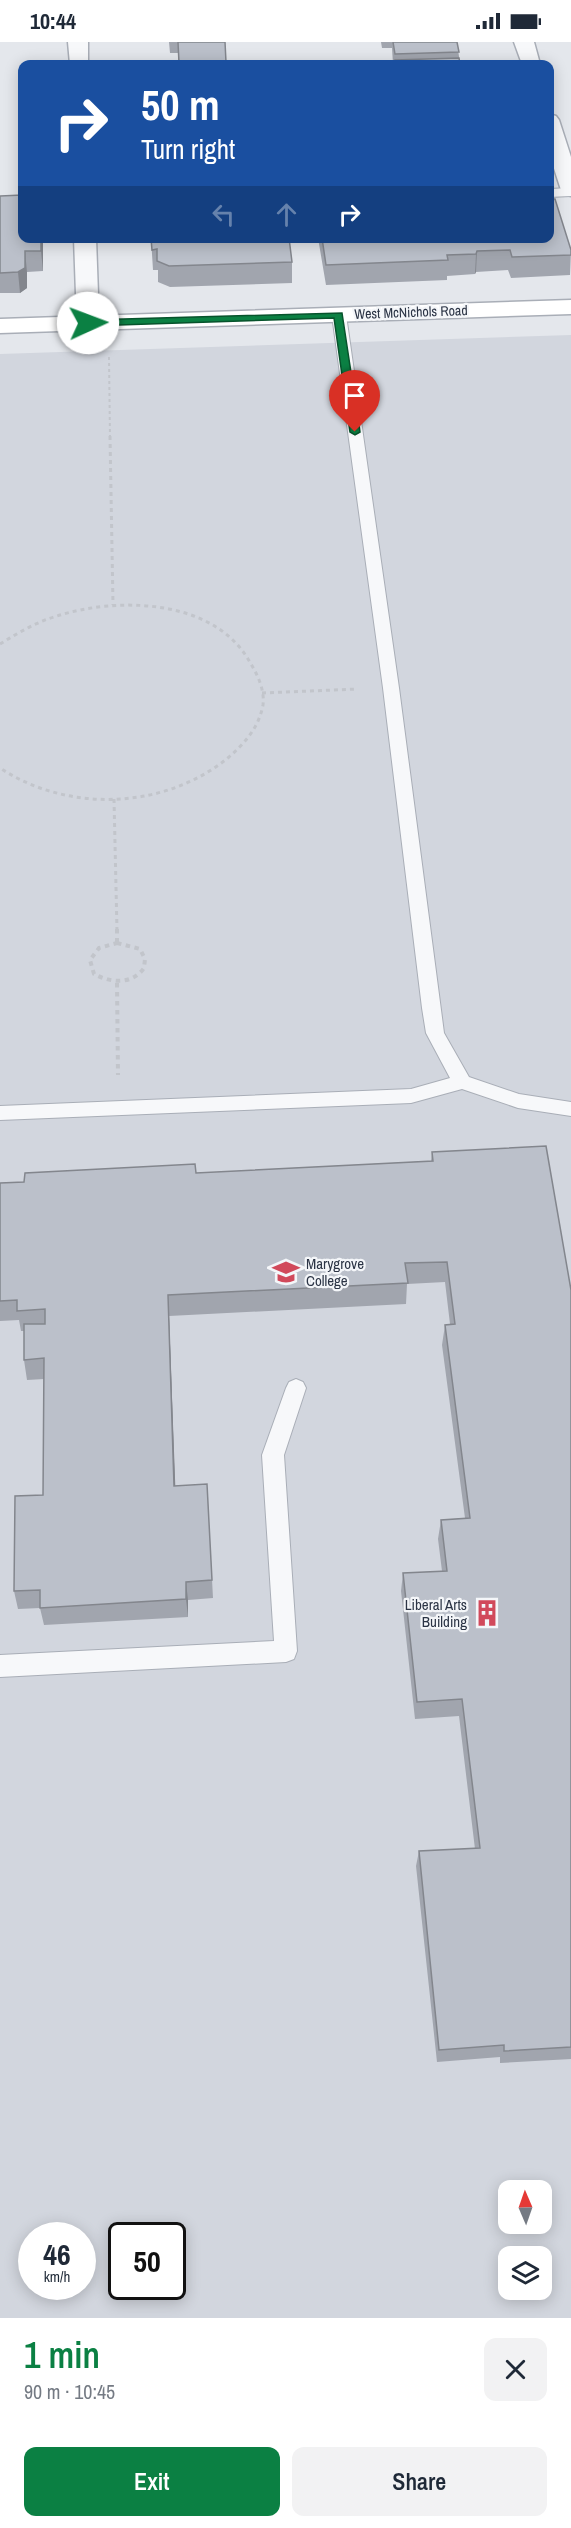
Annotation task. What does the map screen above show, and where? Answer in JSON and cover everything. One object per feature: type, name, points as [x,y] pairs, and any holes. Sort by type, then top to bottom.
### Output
[{"type":"main road","name":"West McNichols Road","points":[[0,326],[571,307]]},
{"type":"street","points":[[78,42],[79,60]]},
{"type":"street","points":[[524,42],[530,60]]},
{"type":"street","points":[[554,136],[571,191]]},
{"type":"street","points":[[85,243],[88,323]]},
{"type":"lane","points":[[554,193],[571,191]]},
{"type":"lane","points":[[339,315],[391,688],[430,1008],[435,1033],[462,1082]]},
{"type":"lane","points":[[0,1113],[411,1096],[462,1082],[518,1101],[571,1109]]},
{"type":"lane","points":[[0,1666],[286,1651],[273,1455],[296,1388]]},
{"type":"path","points":[[109,347],[113,605]]},
{"type":"path","points":[[0,644],[29,625],[69,611],[113,605],[157,608],[178,613],[215,628],[243,650],[259,678],[262,693],[261,708],[249,738],[222,765],[184,786],[150,795],[114,799],[66,796],[43,790],[0,768]]},
{"type":"path","points":[[262,693],[391,688]]},
{"type":"path","points":[[114,799],[117,943]]},
{"type":"path","points":[[117,943],[140,949],[146,962],[144,968],[134,978],[117,983],[108,982],[93,974],[90,960],[99,948],[117,943]]},
{"type":"path","points":[[117,983],[118,1109]]},
{"type":"shaded area","name":"Marygrove College","points":[[571,335],[571,2318],[0,2318],[0,354]]},
{"type":"building","points":[[178,42],[225,42],[226,60],[179,60]]},
{"type":"building","points":[[393,42],[457,42],[459,52],[395,54]]},
{"type":"building","points":[[459,58],[459,60],[395,60]]},
{"type":"building","points":[[18,195],[18,243],[41,243],[41,251],[25,251],[25,268],[18,272],[0,273],[0,196]]},
{"type":"building","points":[[554,199],[571,250],[571,255],[512,257],[510,250],[477,251],[476,254],[447,255],[448,260],[326,265],[323,243],[554,243]]},
{"type":"building","points":[[151,243],[290,243],[292,262],[169,266],[157,261],[157,249],[152,250]]},
{"type":"building","name":"Liberal Arts Building","points":[[546,1146],[571,1290],[571,2047],[504,2051],[504,2045],[439,2050],[419,1851],[480,1848],[462,1699],[417,1702],[403,1573],[447,1571],[441,1520],[470,1518],[445,1325],[455,1324],[447,1262],[405,1263],[408,1283],[168,1295],[174,1486],[207,1484],[212,1580],[186,1582],[186,1599],[40,1608],[40,1590],[14,1591],[15,1496],[43,1495],[44,1358],[24,1360],[24,1324],[45,1324],[45,1309],[17,1311],[17,1300],[0,1301],[0,1183],[24,1182],[25,1173],[195,1164],[196,1173],[433,1161],[432,1152]]},
{"type":"place","name":"Marygrove College","points":[[286,1272]]},
{"type":"place","name":"Liberal Arts Building","points":[[487,1613]]},
{"type":"route","points":[[88,323],[339,315],[355,432]]}]
